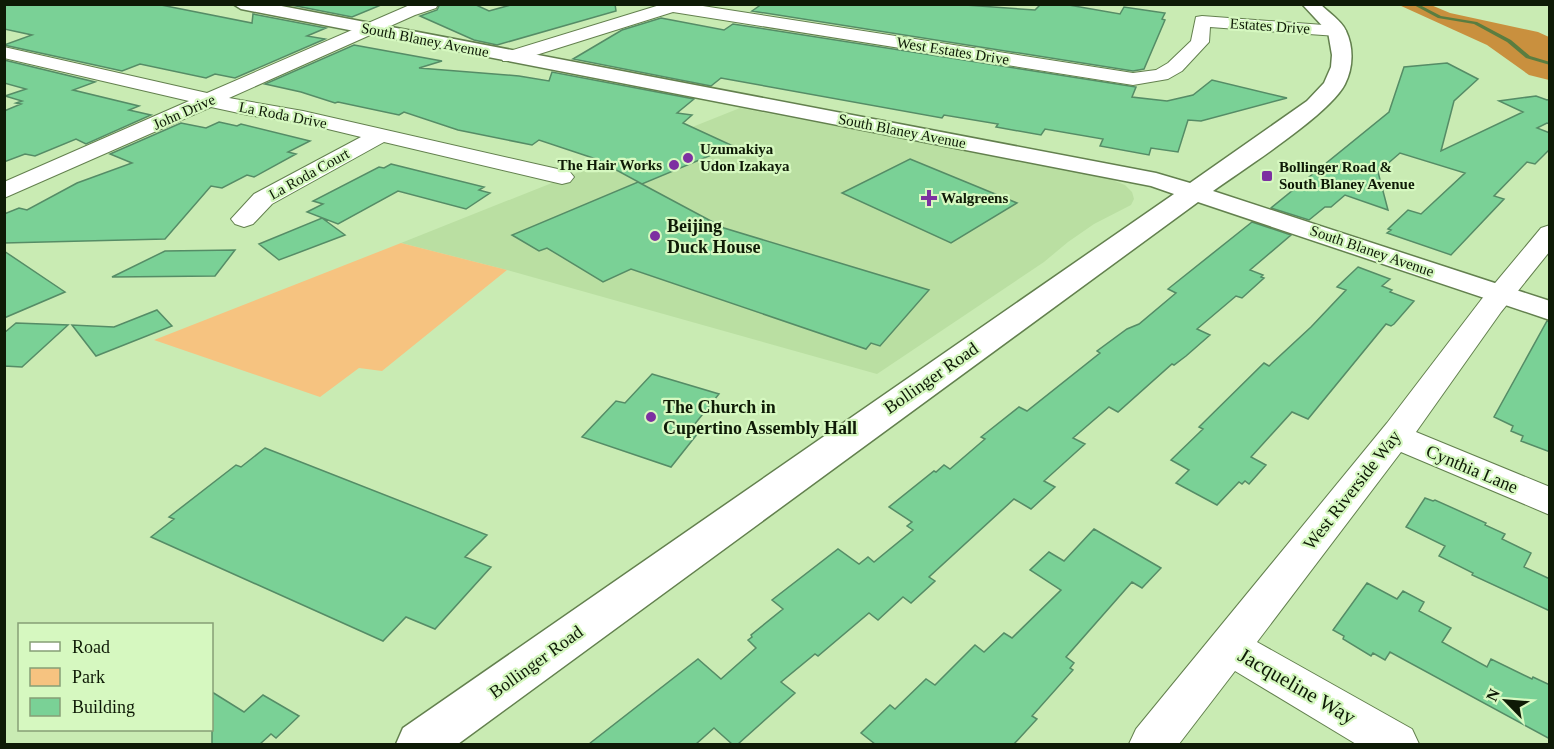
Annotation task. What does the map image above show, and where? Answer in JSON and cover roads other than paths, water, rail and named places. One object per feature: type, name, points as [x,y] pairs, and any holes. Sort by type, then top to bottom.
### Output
[{"type":"street","name":"South Blaney Avenue","points":[[241,4],[1156,180],[1550,311]]},
{"type":"street","name":"John Drive","points":[[4,191],[430,4]]},
{"type":"street","points":[[1310,4],[1337,31]]},
{"type":"street","points":[[510,57],[677,6]]},
{"type":"street","name":"West Estates Drive","points":[[677,6],[1133,78],[1161,75],[1175,67],[1200,42],[1199,14]]},
{"type":"street","name":"Estates Drive","points":[[1199,14],[1337,31]]},
{"type":"street","name":"Bollinger Road","points":[[420,744],[1315,106],[1334,85],[1341,67],[1337,31]]},
{"type":"street","name":"La Roda Drive","points":[[4,52],[210,100],[303,117],[562,177]]},
{"type":"street","name":"La Roda Court","points":[[244,219],[263,199],[380,136]]},
{"type":"street","name":"West Riverside Way","points":[[1152,744],[1395,436],[1550,233]]},
{"type":"street","name":"Cynthia Lane","points":[[1395,436],[1550,502]]},
{"type":"street","name":"Jacqueline Way","points":[[1228,646],[1396,744]]},
{"type":"waterway","points":[[1414,4],[1440,17],[1475,23],[1509,41],[1528,57],[1550,64]]},
{"type":"place","name":"Uzumakiya Udon Izakaya","points":[[688,158]]},
{"type":"place","name":"The Hair Works","points":[[674,165]]},
{"type":"place","name":"Bollinger Road & South Blaney Avenue","points":[[1267,176]]},
{"type":"place","name":"Walgreens","points":[[929,198]]},
{"type":"place","name":"Beijing Duck House","points":[[655,236]]},
{"type":"place","name":"The Church in Cupertino Assembly Hall","points":[[651,417]]}]
